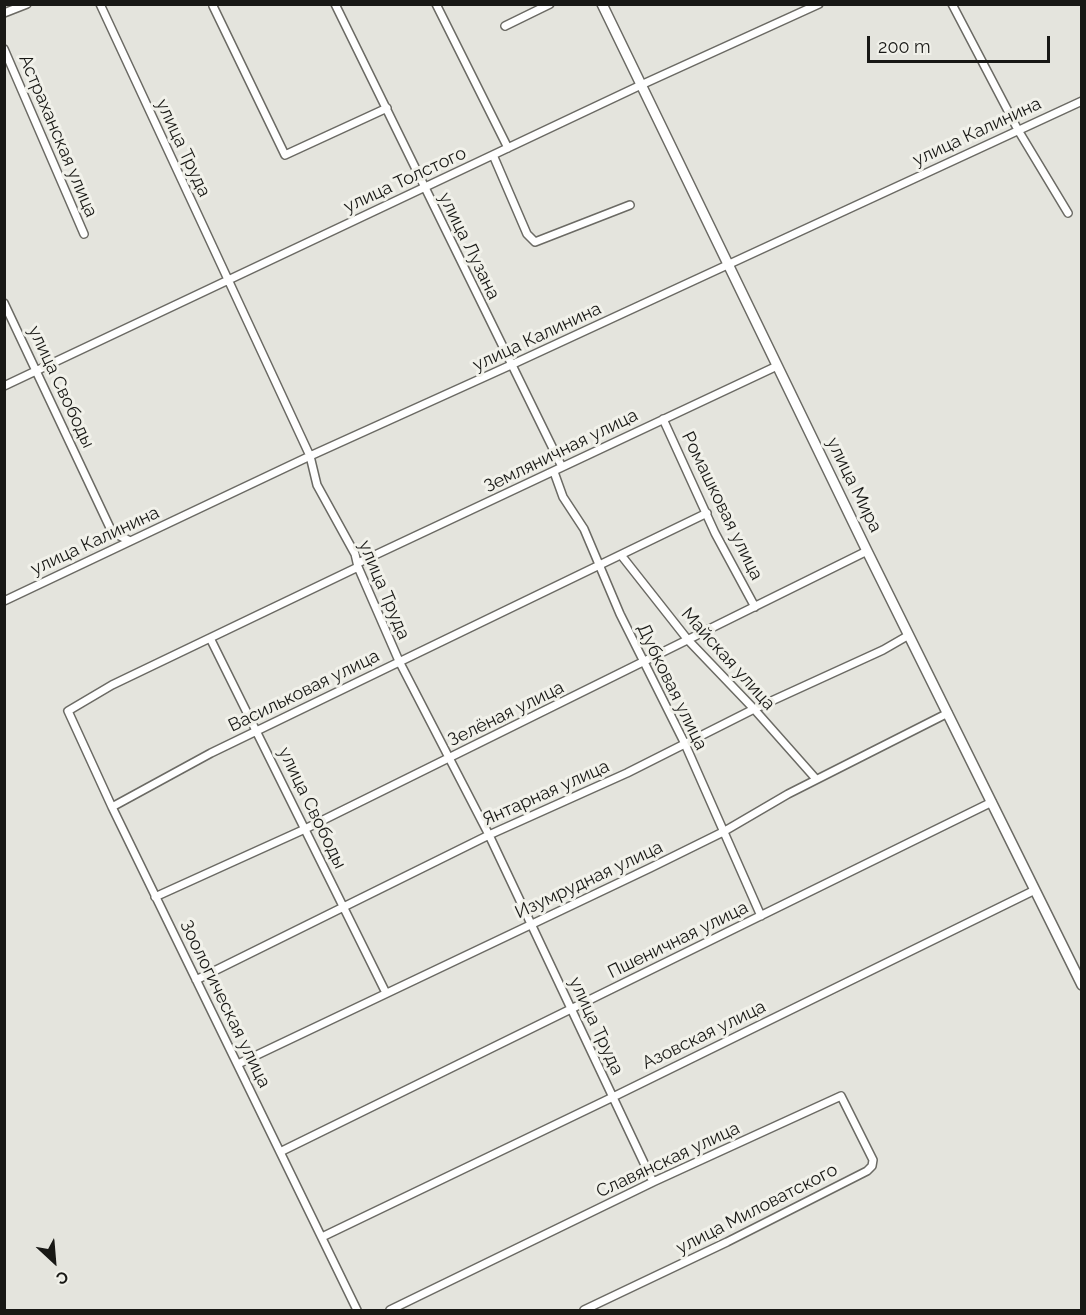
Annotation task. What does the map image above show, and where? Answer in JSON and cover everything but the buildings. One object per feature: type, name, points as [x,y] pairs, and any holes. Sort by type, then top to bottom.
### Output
[{"type":"main road","name":"улица Мира","points":[[602,4],[867,551],[1080,982]]},
{"type":"street","points":[[4,13],[27,4]]},
{"type":"street","name":"улица Труда","points":[[100,4],[310,456],[317,485],[358,565],[399,661],[489,835],[653,1182]]},
{"type":"street","name":"улица Лузана","points":[[335,4],[562,467]]},
{"type":"street","points":[[436,4],[508,148]]},
{"type":"street","points":[[505,26],[550,4]]},
{"type":"street","name":"улица Толстого","points":[[4,386],[640,85],[819,4]]},
{"type":"street","points":[[952,4],[1018,130],[1068,213]]},
{"type":"street","points":[[213,6],[285,154],[387,108]]},
{"type":"street","name":"Астраханская улица","points":[[4,49],[84,234]]},
{"type":"street","name":"улица Калинина","points":[[4,601],[310,456],[1082,101]]},
{"type":"street","points":[[493,155],[527,234],[535,242],[630,205]]},
{"type":"street","name":"улица Свободы","points":[[4,303],[112,532],[130,541]]},
{"type":"street","name":"Земляничная улица","points":[[68,711],[112,685],[358,565],[777,366]]},
{"type":"street","name":"Ромашковая улица","points":[[663,419],[715,533],[755,607]]},
{"type":"street","name":"Дубковая улица","points":[[554,472],[563,497],[584,529],[620,614],[685,744],[761,916]]},
{"type":"street","name":"Васильковая улица","points":[[111,807],[211,753],[707,513]]},
{"type":"street","name":"Зелёная улица","points":[[155,897],[305,829],[867,551]]},
{"type":"street","name":"Майская улица","points":[[621,555],[688,640],[816,779]]},
{"type":"street","name":"Янтарная улица","points":[[196,980],[489,835],[627,773],[883,650],[909,635]]},
{"type":"street","name":"улица Свободы","points":[[210,638],[386,993]]},
{"type":"street","name":"Зоологическая улица","points":[[68,711],[111,807],[357,1311]]},
{"type":"street","name":"Изумрудная улица","points":[[238,1064],[723,832],[816,779],[948,713]]},
{"type":"street","name":"Пшеничная улица","points":[[280,1152],[992,802]]},
{"type":"street","name":"Азовская улица","points":[[322,1237],[1035,890]]},
{"type":"street","name":"Славянская улица","points":[[390,1311],[653,1182],[841,1096]]},
{"type":"street","name":"улица Миловатского","points":[[584,1311],[867,1171],[872,1166],[873,1160],[841,1096]]}]
